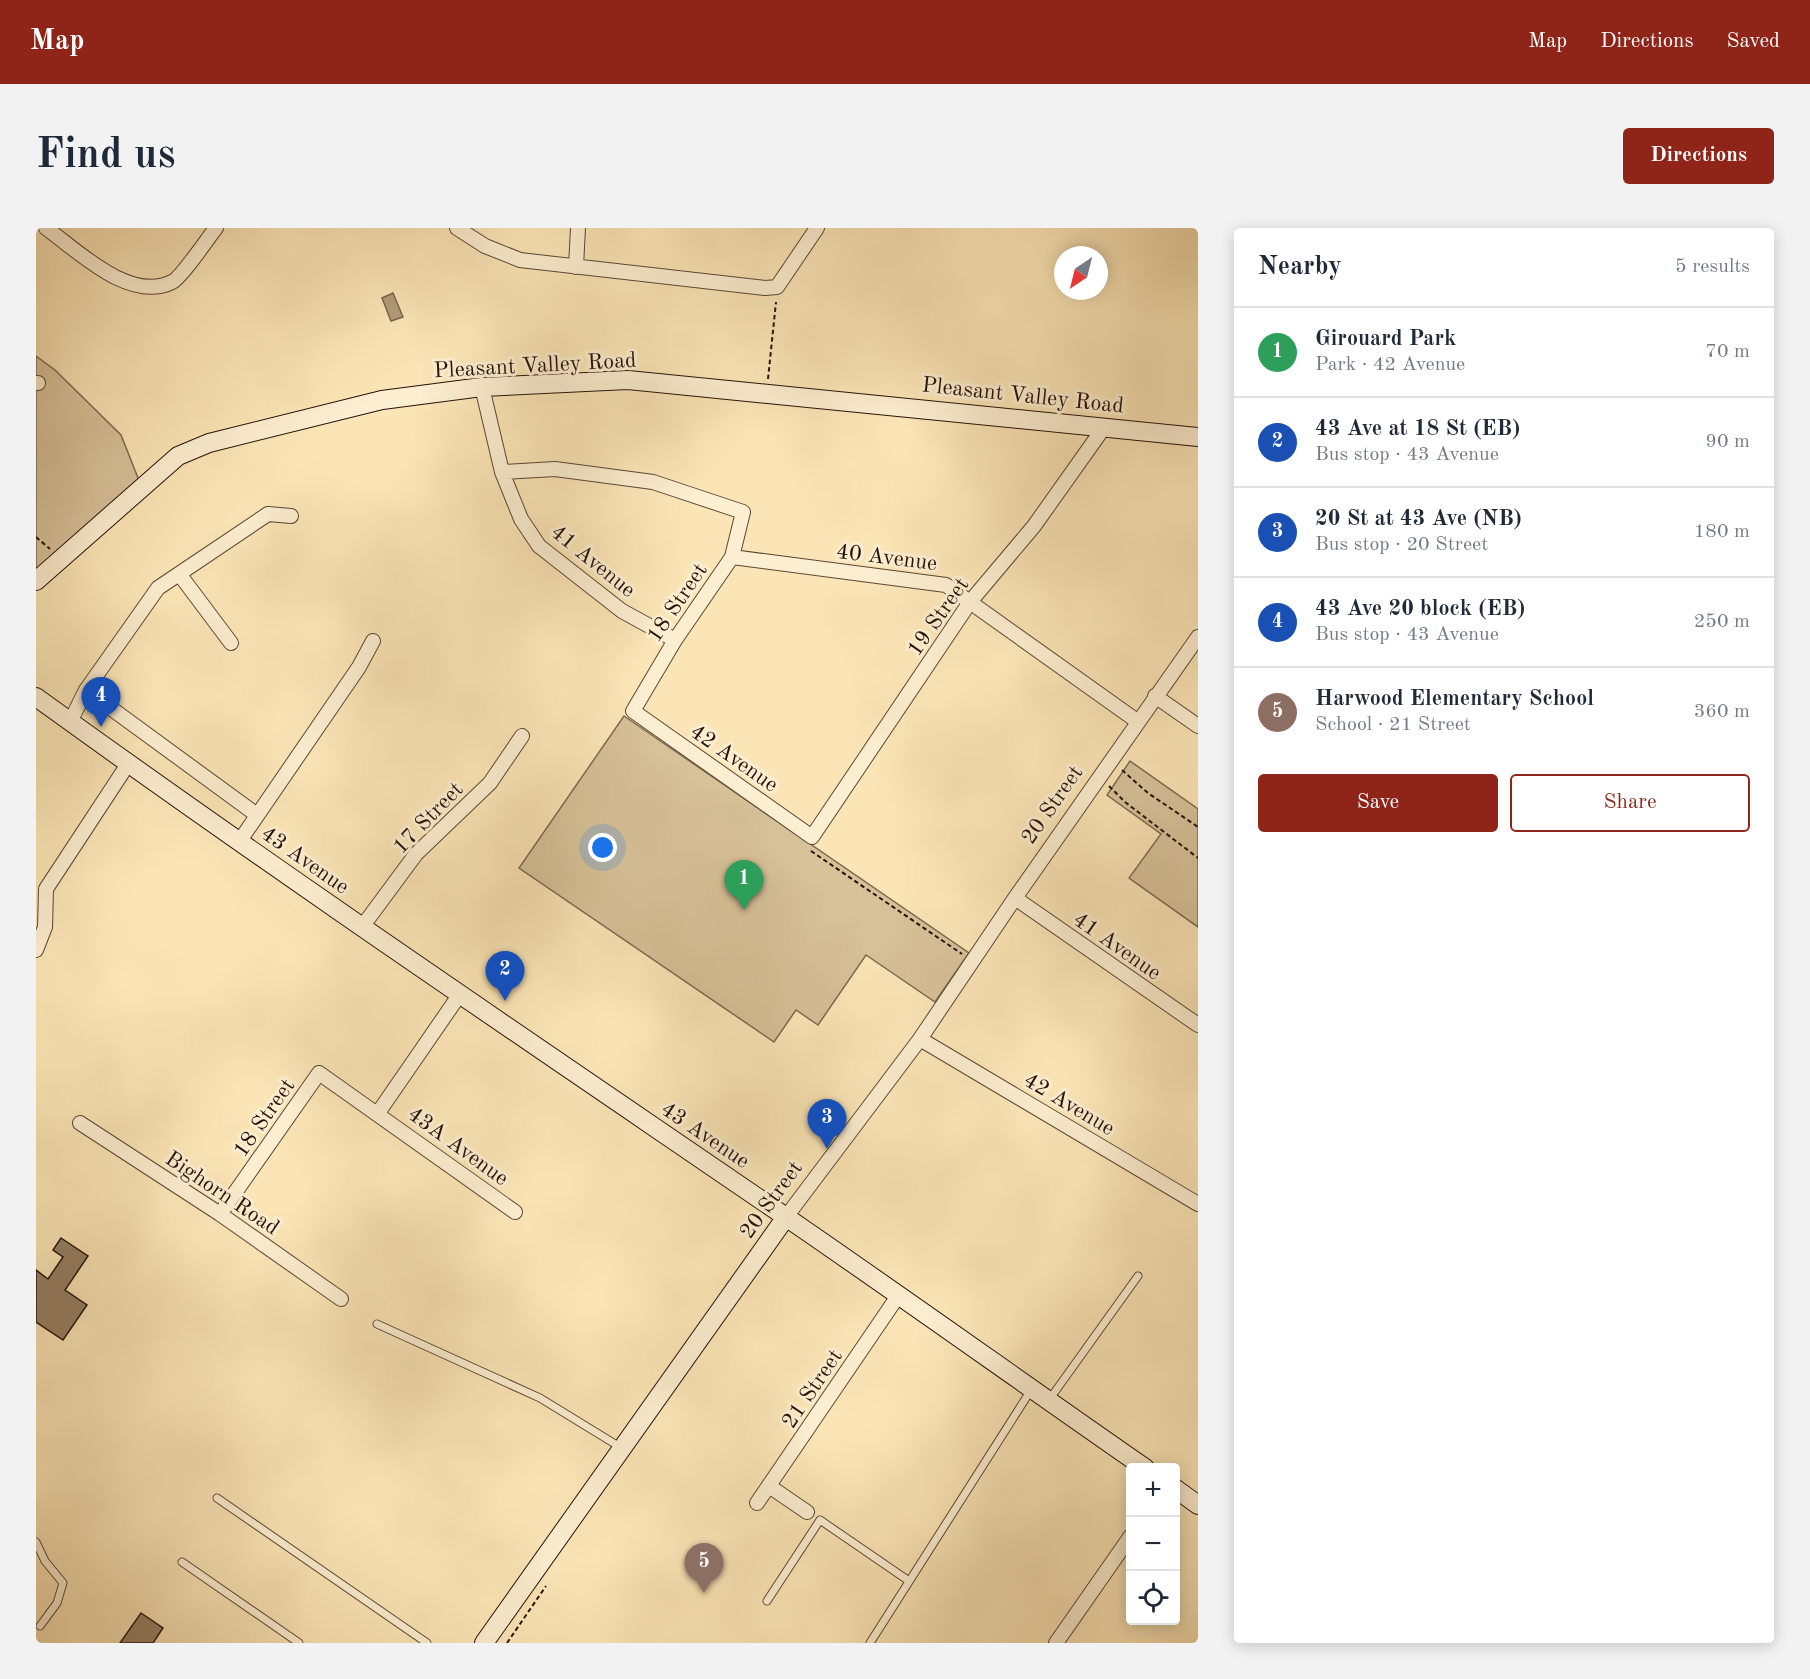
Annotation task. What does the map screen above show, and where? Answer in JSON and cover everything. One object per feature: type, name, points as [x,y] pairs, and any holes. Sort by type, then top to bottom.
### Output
[{"type":"street","points":[[46,228],[117,279],[147,288],[173,282],[216,228]]},
{"type":"street","points":[[457,228],[485,246],[520,261],[765,288],[777,287],[817,228]]},
{"type":"street","points":[[576,267],[578,228]]},
{"type":"street","name":"Pleasant Valley Road","points":[[36,581],[178,456],[209,443],[381,400],[482,387],[628,380],[1198,437]]},
{"type":"street","name":"41 Avenue","points":[[482,387],[502,472],[520,519],[539,546],[622,611],[675,640]]},
{"type":"street","name":"19 Street","points":[[812,837],[970,602],[1034,526],[1105,426]]},
{"type":"street","name":"18 Street","points":[[502,472],[555,469],[653,482],[743,512],[732,557],[675,640],[633,711]]},
{"type":"street","points":[[70,722],[86,690],[158,588],[268,514],[291,516]]},
{"type":"street","name":"40 Avenue","points":[[732,557],[946,585],[1137,722]]},
{"type":"street","points":[[180,575],[231,643]]},
{"type":"street","name":"20 Street","points":[[484,1643],[786,1217],[920,1039],[1099,776],[1198,636]]},
{"type":"street","name":"43 Avenue","points":[[239,842],[359,667],[373,641]]},
{"type":"street","name":"43 Avenue","points":[[86,690],[257,815]]},
{"type":"street","points":[[1155,696],[1198,726]]},
{"type":"street","name":"43 Avenue","points":[[36,697],[239,842],[786,1217],[1031,1390],[1139,1463]]},
{"type":"street","name":"42 Avenue","points":[[633,711],[812,837]]},
{"type":"street","name":"17 Street","points":[[362,927],[416,854],[490,783],[522,736]]},
{"type":"street","points":[[36,950],[45,927],[46,889],[128,764]]},
{"type":"street","name":"41 Avenue","points":[[1015,898],[1198,1026]]},
{"type":"street","points":[[378,1113],[460,994]]},
{"type":"street","name":"42 Avenue","points":[[920,1039],[1198,1204]]},
{"type":"street","name":"18 Street","points":[[220,1214],[318,1073],[378,1113]]},
{"type":"street","name":"43A Avenue","points":[[378,1113],[515,1212]]},
{"type":"street","name":"Bighorn Road","points":[[80,1123],[220,1214],[341,1299]]},
{"type":"street","name":"21 Street","points":[[757,1503],[898,1296]]},
{"type":"street","points":[[769,1486],[807,1512]]},
{"type":"street","points":[[1180,1492],[1198,1505]]},
{"type":"street","points":[[1056,1643],[1126,1544]]},
{"type":"lane","points":[[1049,1401],[1138,1276]]},
{"type":"lane","points":[[376,1324],[540,1398],[622,1448]]},
{"type":"lane","points":[[870,1643],[1031,1390]]},
{"type":"lane","points":[[217,1498],[428,1643]]},
{"type":"lane","points":[[767,1601],[820,1521],[909,1581]]},
{"type":"lane","points":[[36,1542],[45,1561],[63,1583],[57,1603],[40,1626]]},
{"type":"lane","points":[[182,1562],[299,1643]]},
{"type":"path","points":[[765,393],[769,379],[775,308]]},
{"type":"path","points":[[1110,762],[1148,793],[1198,827]]},
{"type":"path","points":[[1099,776],[1125,802],[1198,858]]},
{"type":"path","points":[[812,837],[808,849],[972,961]]},
{"type":"shaded area","points":[[393,293],[403,317],[391,321],[382,298]]},
{"type":"shaded area","points":[[36,356],[55,370],[121,435],[140,483],[36,581]]},
{"type":"shaded area","points":[[624,716],[969,953],[935,1002],[866,955],[818,1025],[796,1010],[774,1042],[519,868]]},
{"type":"shaded area","points":[[1130,761],[1198,809],[1198,927],[1129,878],[1161,834],[1107,795]]},
{"type":"building","points":[[61,1238],[88,1256],[65,1290],[87,1305],[63,1340],[36,1322],[36,1270],[48,1279],[63,1257],[53,1250]]},
{"type":"building","points":[[141,1613],[163,1628],[153,1643],[120,1643]]},
{"type":"place","name":"43 Ave 20 block (EB)","points":[[101,727]]},
{"type":"place","name":"Girouard Park","points":[[744,910]]},
{"type":"place","name":"43 Ave at 18 St (EB)","points":[[505,1001]]},
{"type":"place","name":"20 St at 43 Ave (NB)","points":[[827,1149]]},
{"type":"place","name":"Harwood Elementary School","points":[[704,1593]]}]
